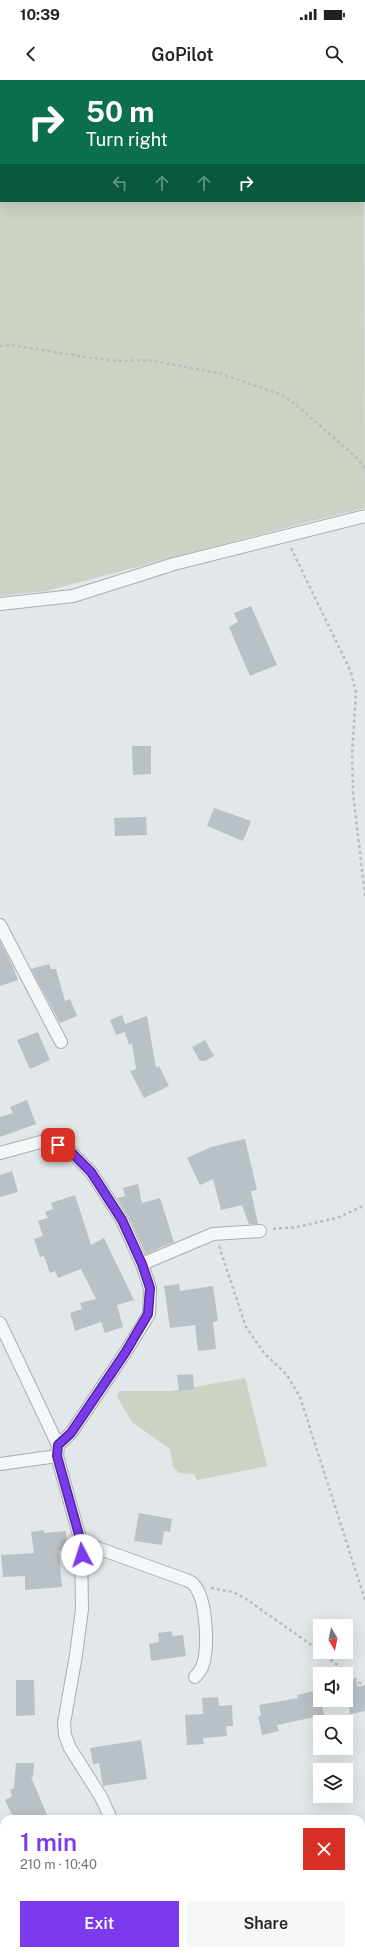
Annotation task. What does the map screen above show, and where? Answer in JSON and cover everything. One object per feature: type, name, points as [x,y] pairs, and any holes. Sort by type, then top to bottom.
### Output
[{"type":"street","points":[[0,604],[73,596],[174,564],[365,516]]},
{"type":"street","points":[[0,925],[61,1042]]},
{"type":"street","points":[[0,1153],[48,1140],[68,1149],[91,1172],[118,1214],[142,1264],[150,1288],[148,1314],[125,1353],[58,1450],[0,1464]]},
{"type":"street","points":[[142,1264],[213,1234],[260,1231]]},
{"type":"street","points":[[0,1323],[58,1450],[81,1542],[82,1608],[76,1655],[64,1723],[70,1748],[101,1797],[109,1815]]},
{"type":"street","points":[[81,1542],[186,1580],[195,1585],[203,1605],[206,1621],[205,1647],[202,1668],[195,1678]]},
{"type":"path","points":[[0,346],[12,345],[118,361],[148,360],[219,373],[282,396],[295,404],[355,456],[365,468]]},
{"type":"path","points":[[285,535],[351,672],[356,694],[352,754],[353,792],[365,896]]},
{"type":"path","points":[[260,1231],[297,1227],[337,1218],[365,1205]]},
{"type":"path","points":[[213,1234],[222,1253],[246,1327],[264,1353],[288,1375],[300,1397],[365,1600]]},
{"type":"path","points":[[195,1585],[233,1592],[246,1599],[313,1645]]},
{"type":"path","points":[[331,1659],[365,1687]]},
{"type":"green space","points":[[0,202],[364,202],[365,508],[46,591],[0,596]]},
{"type":"green space","points":[[245,1378],[267,1466],[197,1480],[194,1474],[179,1473],[173,1467],[170,1449],[132,1422],[117,1397],[119,1391],[171,1391]]},
{"type":"building","points":[[251,606],[277,665],[250,676],[229,627],[238,622],[234,613]]},
{"type":"building","points":[[132,746],[151,746],[151,774],[133,775]]},
{"type":"building","points":[[214,808],[251,821],[243,841],[207,826]]},
{"type":"building","points":[[146,817],[147,835],[115,836],[114,818]]},
{"type":"building","points":[[0,941],[18,980],[0,986]]},
{"type":"building","points":[[49,964],[51,969],[56,969],[65,1001],[70,999],[77,1016],[60,1023],[31,969]]},
{"type":"building","points":[[122,1015],[125,1024],[147,1016],[156,1068],[159,1066],[169,1086],[144,1098],[130,1071],[136,1069],[132,1043],[129,1045],[125,1032],[116,1035],[110,1020]]},
{"type":"building","points":[[38,1032],[50,1060],[30,1069],[17,1040]]},
{"type":"building","points":[[205,1040],[214,1056],[205,1061],[200,1061],[192,1047]]},
{"type":"building","points":[[27,1100],[36,1124],[0,1137],[0,1117],[13,1113],[10,1107]]},
{"type":"building","points":[[245,1139],[257,1190],[251,1191],[258,1224],[249,1224],[242,1205],[221,1210],[213,1179],[200,1185],[187,1158],[211,1147]]},
{"type":"building","points":[[12,1171],[18,1192],[0,1197],[0,1175]]},
{"type":"building","points":[[138,1184],[142,1203],[160,1198],[174,1242],[146,1254],[129,1217],[117,1198],[125,1196],[123,1188]]},
{"type":"building","points":[[75,1195],[91,1245],[104,1238],[134,1300],[117,1305],[123,1327],[105,1333],[101,1322],[75,1331],[70,1313],[82,1309],[80,1303],[96,1299],[81,1269],[58,1278],[55,1271],[50,1273],[44,1256],[40,1257],[34,1239],[43,1236],[38,1221],[48,1218],[45,1212],[53,1209],[51,1203]]},
{"type":"building","points":[[179,1284],[180,1291],[213,1286],[218,1321],[213,1322],[216,1349],[198,1351],[195,1325],[170,1328],[164,1286]]},
{"type":"building","points":[[193,1374],[194,1389],[179,1391],[177,1375]]},
{"type":"building","points":[[139,1513],[172,1519],[170,1532],[164,1531],[162,1545],[134,1541]]},
{"type":"building","points":[[44,1530],[44,1533],[66,1531],[67,1550],[59,1551],[62,1587],[25,1590],[25,1576],[3,1577],[1,1555],[34,1553],[31,1532]]},
{"type":"building","points":[[172,1631],[172,1636],[183,1635],[186,1656],[151,1661],[149,1644],[159,1642],[158,1633]]},
{"type":"building","points":[[16,1680],[34,1680],[35,1715],[16,1716]]},
{"type":"building","points":[[356,1680],[358,1687],[365,1685],[365,1711],[350,1714],[349,1707],[353,1707],[353,1681]]},
{"type":"building","points":[[313,1691],[313,1707],[322,1707],[324,1715],[313,1715],[313,1717],[277,1725],[279,1731],[262,1735],[258,1716],[261,1716],[259,1705],[298,1698],[297,1695]]},
{"type":"building","points":[[218,1697],[219,1706],[232,1705],[233,1726],[226,1726],[227,1736],[203,1738],[204,1744],[187,1745],[185,1715],[203,1714],[202,1698]]},
{"type":"building","points":[[141,1740],[147,1779],[103,1786],[99,1763],[93,1764],[90,1748]]},
{"type":"building","points":[[16,1763],[34,1763],[33,1777],[31,1777],[47,1815],[12,1815],[5,1800],[12,1796],[10,1790],[14,1788]]},
{"type":"route","points":[[58,1145],[68,1149],[91,1172],[122,1220],[142,1264],[150,1288],[148,1314],[125,1353],[71,1433],[58,1445],[57,1456],[81,1542],[82,1555]]}]
